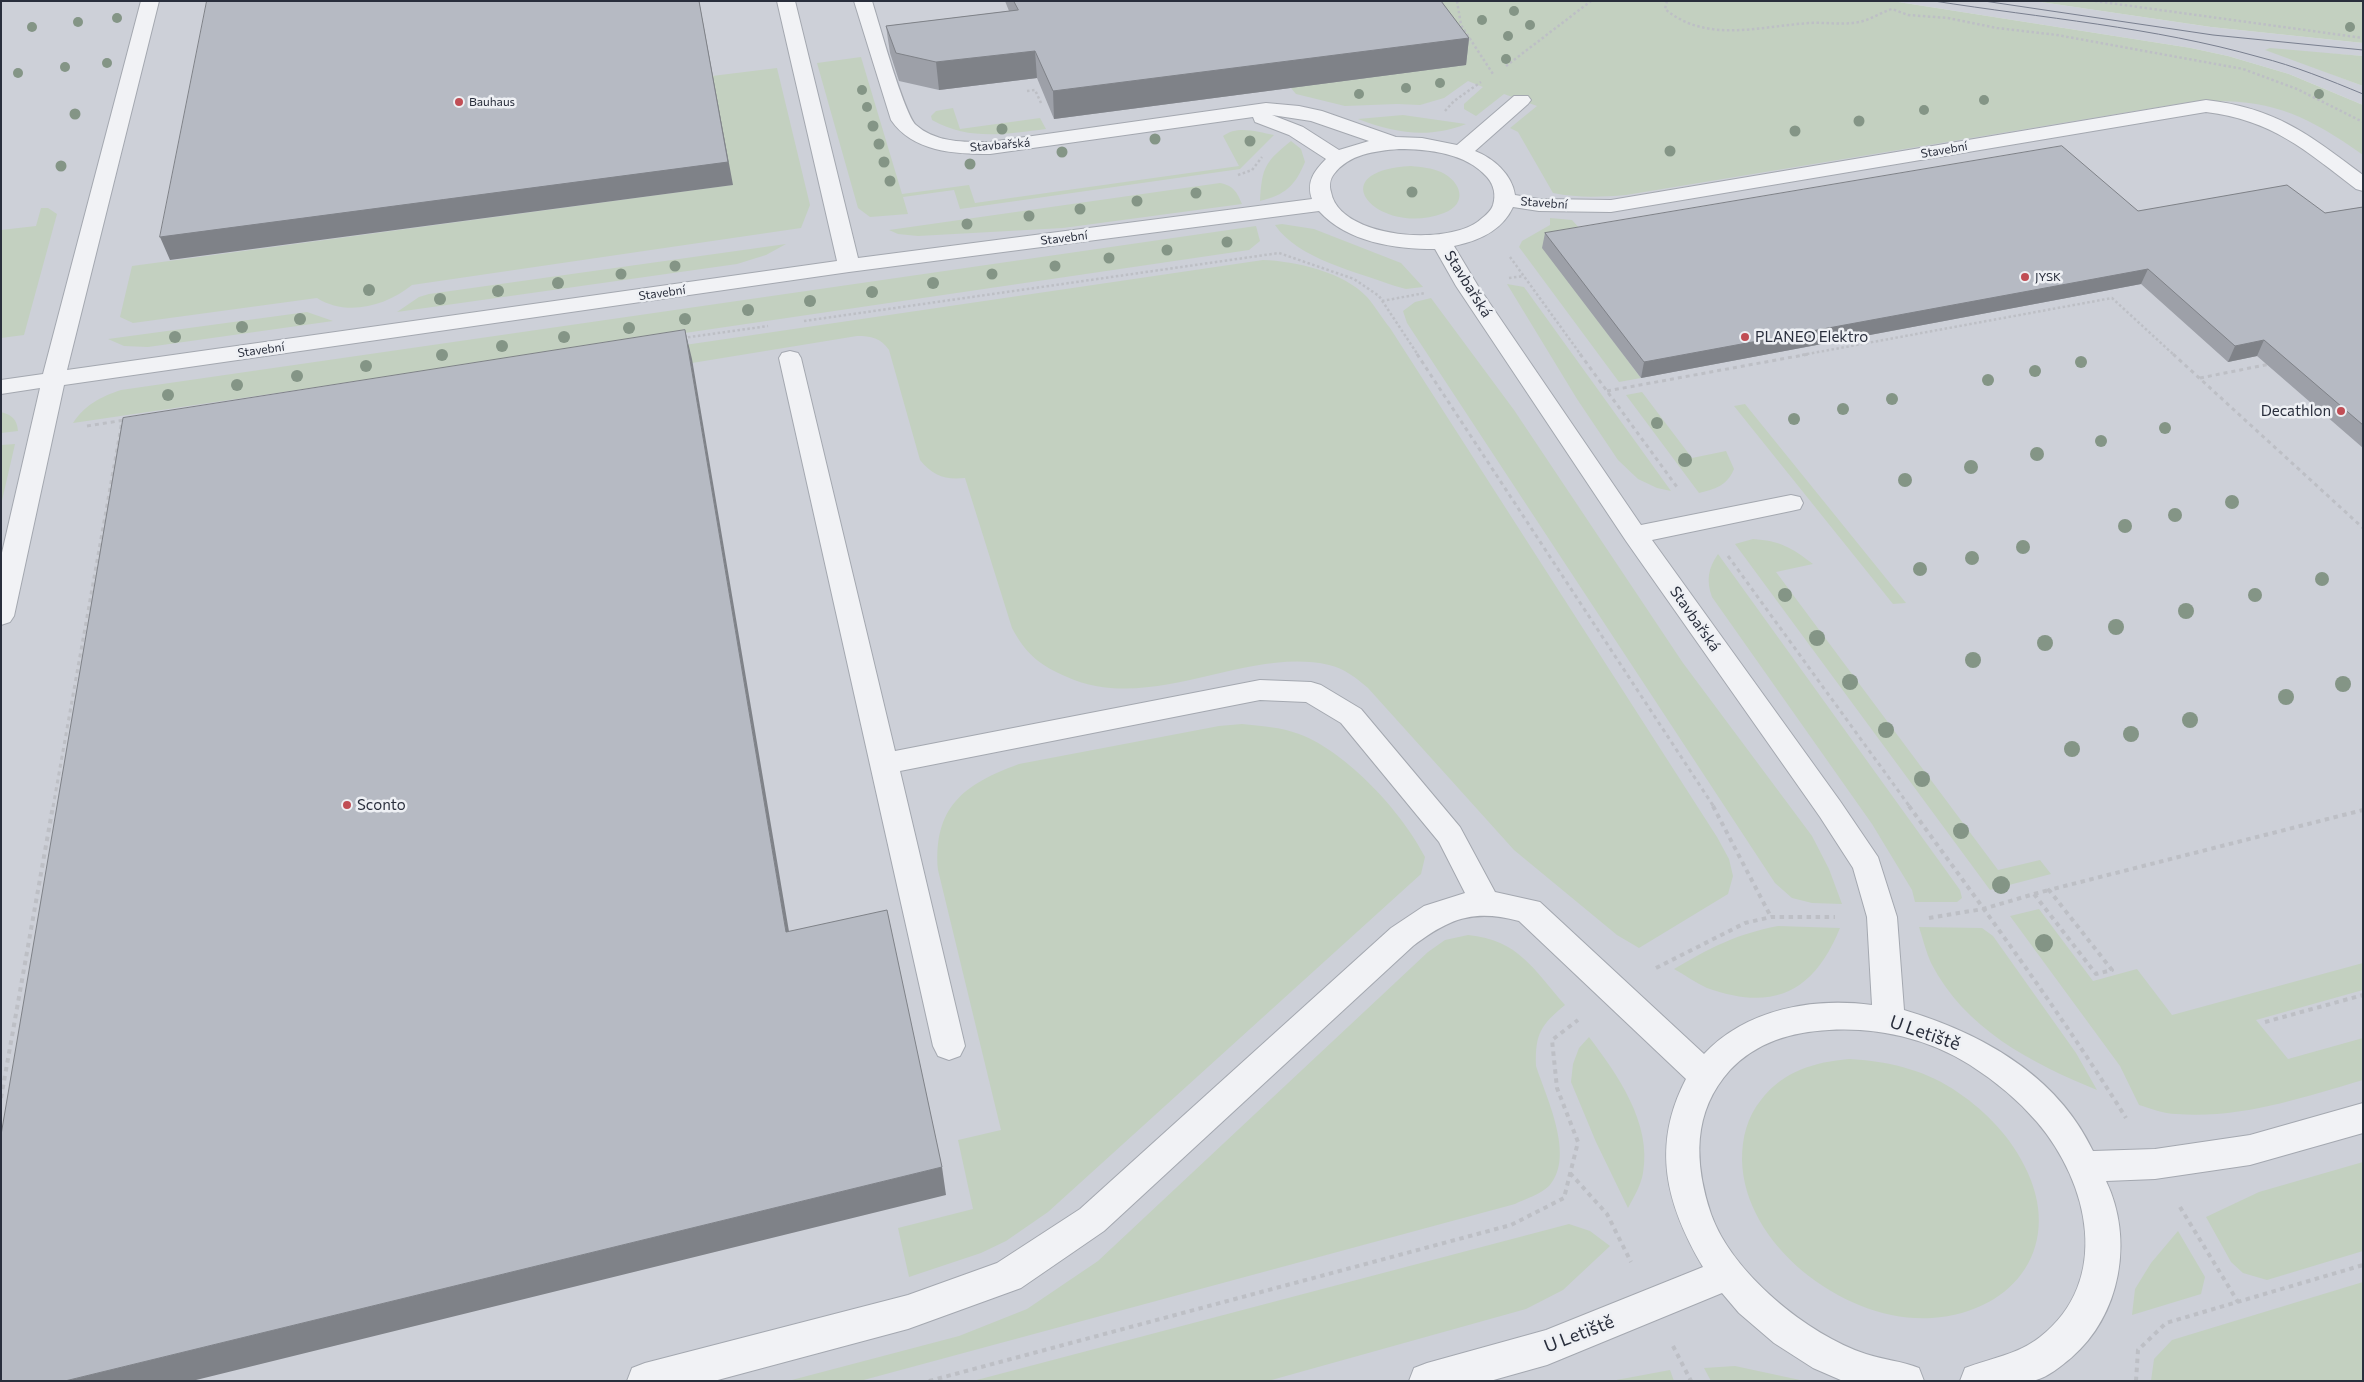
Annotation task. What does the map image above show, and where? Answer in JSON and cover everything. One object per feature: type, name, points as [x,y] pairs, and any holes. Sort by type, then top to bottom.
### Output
[{"type":"street","points":[[1,616],[54,380],[150,1]]},
{"type":"street","points":[[786,1],[849,266]]},
{"type":"street","name":"Stavbařská","points":[[864,1],[901,120],[909,132],[940,145],[964,148],[990,148],[1266,109],[1284,109],[1347,126],[1392,143]]},
{"type":"street","points":[[1461,152],[1521,100]]},
{"type":"street","name":"Stavební","points":[[1505,200],[1539,204],[1610,206],[2206,106],[2250,112],[2271,120],[2288,129],[2363,185]]},
{"type":"street","name":"Stavbařská","points":[[1231,114],[1267,119],[1289,128],[1339,159]]},
{"type":"street","name":"Stavební","points":[[1392,143],[1428,144],[1461,152],[1486,165],[1495,173],[1504,191],[1505,200],[1496,218],[1486,226],[1458,238],[1420,243],[1379,238],[1345,224],[1324,204],[1320,194],[1323,175],[1339,159],[1362,148],[1392,143]]},
{"type":"street","name":"Stavební","points":[[1,387],[849,266],[1324,204]]},
{"type":"street","name":"Stavbařská","points":[[1441,241],[1467,286],[1635,535],[1867,865],[1882,917],[1889,1018]]},
{"type":"street","points":[[790,358],[949,1046]]},
{"type":"street","points":[[1635,535],[1791,502]]},
{"type":"street","points":[[884,764],[1260,690],[1311,692],[1351,716],[1450,834],[1485,902]]},
{"type":"street","points":[[645,1381],[908,1312],[1008,1276],[1092,1220],[1416,925],[1451,906],[1485,902],[1508,905],[1529,911],[1704,1075]]},
{"type":"street","name":"U Letiště","points":[[1906,1381],[1850,1366],[1803,1342],[1761,1311],[1726,1274],[1695,1221],[1681,1168],[1684,1118],[1704,1075],[1737,1043],[1781,1022],[1833,1014],[1889,1018],[1929,1030],[1968,1048],[2004,1070],[2036,1098],[2064,1131],[2086,1166],[2101,1210],[2104,1246],[2096,1296],[2075,1331],[2041,1360],[1992,1380]]},
{"type":"street","points":[[2086,1166],[2155,1164],[2250,1150],[2363,1118]]},
{"type":"street","name":"U Letiště","points":[[1427,1381],[1547,1347],[1726,1274]]},
{"type":"path","points":[[1444,111],[1476,84],[1494,75],[1461,25],[1457,1]]},
{"type":"path","points":[[1501,70],[1591,1]]},
{"type":"path","points":[[1668,1],[1665,9],[1671,16],[1688,25],[1707,29],[1736,30],[1810,23],[1838,23],[1864,20],[1892,9],[1908,15],[1948,18],[1997,28],[2057,35],[2146,52],[2216,62],[2243,69],[2297,89],[2363,122]]},
{"type":"path","points":[[2095,1],[2363,38]]},
{"type":"path","points":[[1506,252],[1983,909],[2086,1054],[2238,1302]]},
{"type":"path","points":[[804,321],[1279,253],[1354,279],[1379,296],[1715,810],[1771,917]]},
{"type":"path","points":[[1607,391],[2112,298],[2363,528]]},
{"type":"path","points":[[675,340],[774,325]]},
{"type":"path","points":[[2199,378],[2276,363]]},
{"type":"path","points":[[42,432],[132,419]]},
{"type":"path","points":[[1,1098],[122,421]]},
{"type":"path","points":[[929,1381],[1512,1225],[1564,1198],[1578,1142],[1557,1088],[1552,1040],[1615,992],[1670,960],[1745,923],[1771,917],[1802,915],[1934,918],[1983,909],[2049,890],[2363,810]]},
{"type":"path","points":[[2034,894],[2096,974],[2112,970],[2049,890]]},
{"type":"path","points":[[2265,1022],[2363,994]]},
{"type":"path","points":[[2136,1381],[2138,1350],[2166,1323],[2363,1265]]},
{"type":"shaded area","points":[[1,1],[1419,1],[2251,71],[2363,121],[2363,1381],[1,1381]]},
{"type":"shaded area","points":[[1892,1],[2034,1],[2211,27],[2363,43],[2363,56],[2266,49],[2363,86],[2363,105],[2289,74],[2228,56],[2191,48]]},
{"type":"green space","points":[[1419,1],[1892,1],[2191,48],[2228,56],[2289,74],[2363,105],[2363,155],[2320,127],[2281,110],[2240,102],[2189,102],[1626,195],[1589,197],[1562,195],[1553,193],[1518,132],[1510,128],[1537,106],[1504,94],[1476,116],[1464,109],[1464,104],[1483,87],[1468,81],[1444,98],[1420,105],[1345,106],[1296,94],[1291,88]]},
{"type":"green space","points":[[2034,1],[2363,1],[2363,43],[2211,27]]},
{"type":"green space","points":[[2270,48],[2363,56],[2363,86],[2265,50]]},
{"type":"green space","points":[[861,57],[902,194],[969,185],[975,203],[1239,166],[1223,136],[1241,130],[1274,135],[1240,169],[960,209],[954,190],[903,197],[908,214],[870,217],[858,208],[817,63]]},
{"type":"green space","points":[[777,68],[810,205],[801,228],[412,285],[390,299],[353,308],[329,304],[317,298],[133,323],[120,317],[132,266],[732,185],[712,76]]},
{"type":"green space","points":[[953,108],[960,129],[1040,118],[1046,129],[1002,134],[974,133],[946,127],[932,120],[931,116],[936,111]]},
{"type":"green space","points":[[1403,115],[1466,124],[1452,129],[1425,133],[1398,131],[1358,119]]},
{"type":"green space","points":[[1291,141],[1301,149],[1305,162],[1301,170],[1293,183],[1283,192],[1260,201],[1262,180],[1266,166],[1275,154]]},
{"type":"green space","points":[[1411,166],[1434,170],[1448,176],[1458,187],[1459,199],[1457,204],[1444,213],[1420,218],[1399,217],[1381,210],[1368,201],[1363,190],[1368,179],[1383,170]]},
{"type":"green space","points":[[1220,183],[1234,190],[1242,204],[1063,228],[918,236],[898,234],[889,230]]},
{"type":"green space","points":[[41,208],[48,208],[57,214],[24,335],[1,338],[1,230],[36,226]]},
{"type":"green space","points":[[1550,218],[1572,220],[1590,240],[1543,248],[1641,378],[1619,382],[1519,247],[1522,241],[1550,225]]},
{"type":"green space","points":[[1282,224],[1314,229],[1401,263],[1423,287],[1406,289],[1395,286],[1313,256],[1285,237],[1275,225]]},
{"type":"green space","points":[[1256,226],[1260,241],[1249,250],[73,423],[94,402],[121,390]]},
{"type":"green space","points":[[786,244],[766,255],[737,264],[397,312],[419,297],[429,294]]},
{"type":"green space","points":[[1263,260],[1304,266],[1332,275],[1357,288],[1373,304],[1717,837],[1729,859],[1733,876],[1728,894],[1639,948],[1617,935],[1514,850],[1368,688],[1340,668],[1297,662],[1265,664],[1166,685],[1132,688],[1100,687],[1067,677],[1041,663],[1028,652],[1012,628],[965,478],[940,476],[930,470],[920,460],[889,350],[879,340],[871,337],[857,336],[692,363],[692,359],[161,422]]},
{"type":"green space","points":[[1507,284],[1524,287],[1671,491],[1657,488],[1638,479],[1618,460],[1577,399]]},
{"type":"green space","points":[[1431,298],[1514,410],[1683,663],[1812,836],[1829,869],[1842,904],[1812,903],[1792,898],[1775,883],[1407,323],[1403,311],[1415,302]]},
{"type":"green space","points":[[307,312],[333,321],[148,347],[124,346],[108,339]]},
{"type":"green space","points":[[1642,392],[1692,458],[1726,451],[1734,469],[1724,483],[1699,493],[1626,395]]},
{"type":"green space","points":[[1745,404],[1906,603],[1893,604],[1734,406]]},
{"type":"green space","points":[[1,412],[13,418],[18,431],[1,433]]},
{"type":"green space","points":[[15,444],[1,505],[1,445]]},
{"type":"green space","points":[[1753,539],[1778,543],[1798,553],[1813,564],[1776,572],[1998,870],[2040,860],[2051,874],[1990,890],[1735,544]]},
{"type":"green space","points":[[1718,554],[1960,890],[1962,898],[1957,902],[1915,902],[1912,890],[1872,824],[1712,597],[1709,575],[1712,564]]},
{"type":"green space","points":[[1242,724],[1278,728],[1299,734],[1336,754],[1354,769],[1388,803],[1415,840],[1425,857],[1421,874],[1048,1212],[1006,1241],[981,1253],[909,1277],[898,1228],[973,1209],[958,1140],[1001,1130],[938,870],[938,848],[941,830],[947,814],[956,801],[982,780],[1019,764],[1219,726]]},
{"type":"green space","points":[[2039,909],[2093,981],[2137,969],[2172,1015],[2363,963],[2363,990],[2256,1020],[2288,1059],[2363,1038],[2363,1080],[2271,1106],[2224,1113],[2200,1115],[2171,1114],[2139,1105],[2120,1066],[2010,916]]},
{"type":"green space","points":[[1778,926],[1840,928],[1830,950],[1818,968],[1789,991],[1772,996],[1752,998],[1731,995],[1707,988],[1674,969],[1736,938]]},
{"type":"green space","points":[[1919,927],[1982,928],[1993,936],[2076,1053],[2097,1090],[2024,1055],[1981,1025],[1962,1007],[1945,986],[1931,963]]},
{"type":"green space","points":[[1468,935],[1500,943],[1513,950],[1534,968],[1565,1005],[1545,1024],[1538,1037],[1537,1045],[1536,1066],[1552,1110],[1559,1143],[1560,1159],[1557,1174],[1549,1186],[1542,1191],[1515,1204],[860,1381],[788,1381],[959,1336],[1027,1309],[1098,1261],[1428,952],[1445,940]]},
{"type":"green space","points":[[1589,1037],[1621,1083],[1630,1100],[1642,1136],[1644,1154],[1643,1173],[1628,1208],[1596,1142],[1571,1082],[1573,1064],[1579,1048]]},
{"type":"green space","points":[[1849,1059],[1903,1067],[1941,1082],[1964,1096],[1984,1113],[2018,1153],[2035,1194],[2039,1221],[2035,1246],[2025,1268],[2009,1288],[1988,1303],[1962,1313],[1932,1318],[1900,1317],[1868,1308],[1836,1294],[1807,1274],[1781,1250],[1761,1223],[1747,1192],[1742,1160],[1744,1136],[1752,1113],[1770,1090],[1790,1075],[1812,1066]]},
{"type":"green space","points":[[2363,1162],[2363,1251],[2267,1280],[2243,1273],[2231,1262],[2206,1217],[2259,1192]]},
{"type":"green space","points":[[1569,1224],[1590,1231],[1610,1246],[1563,1290],[1526,1309],[1268,1381],[973,1381]]},
{"type":"green space","points":[[2178,1231],[2205,1277],[2201,1294],[2132,1315],[2135,1289],[2151,1263]]},
{"type":"green space","points":[[2363,1282],[2363,1381],[2151,1381],[2154,1359],[2172,1340]]},
{"type":"green space","points":[[1735,1366],[1802,1381],[1711,1381],[1704,1368]]},
{"type":"green space","points":[[1670,1370],[1674,1381],[1611,1381]]},
{"type":"building","name":"Bauhaus","points":[[207,1],[699,1],[728,162],[160,237]]},
{"type":"building","points":[[1014,1],[1441,1],[1469,38],[1053,91],[1035,51],[936,62],[896,53],[886,26],[1018,10]]},
{"type":"building","points":[[2062,146],[2138,211],[2287,185],[2325,213],[2363,207],[2363,425],[2264,340],[2235,346],[2148,269],[1644,362],[1545,233]]},
{"type":"building","points":[[685,330],[786,932],[887,910],[942,1167],[65,1381],[1,1381],[1,1135],[123,418]]},
{"type":"tram line","points":[[1934,1],[2097,24],[2179,38],[2286,65],[2363,94]]},
{"type":"tram line","points":[[1984,1],[2213,35],[2363,50]]},
{"type":"place","name":"Bauhaus","points":[[459,102]]},
{"type":"place","name":"JYSK","points":[[2025,277]]},
{"type":"place","name":"PLANEO Elektro","points":[[1745,337]]},
{"type":"place","name":"Decathlon","points":[[2341,411]]},
{"type":"place","name":"Sconto","points":[[347,805]]}]
